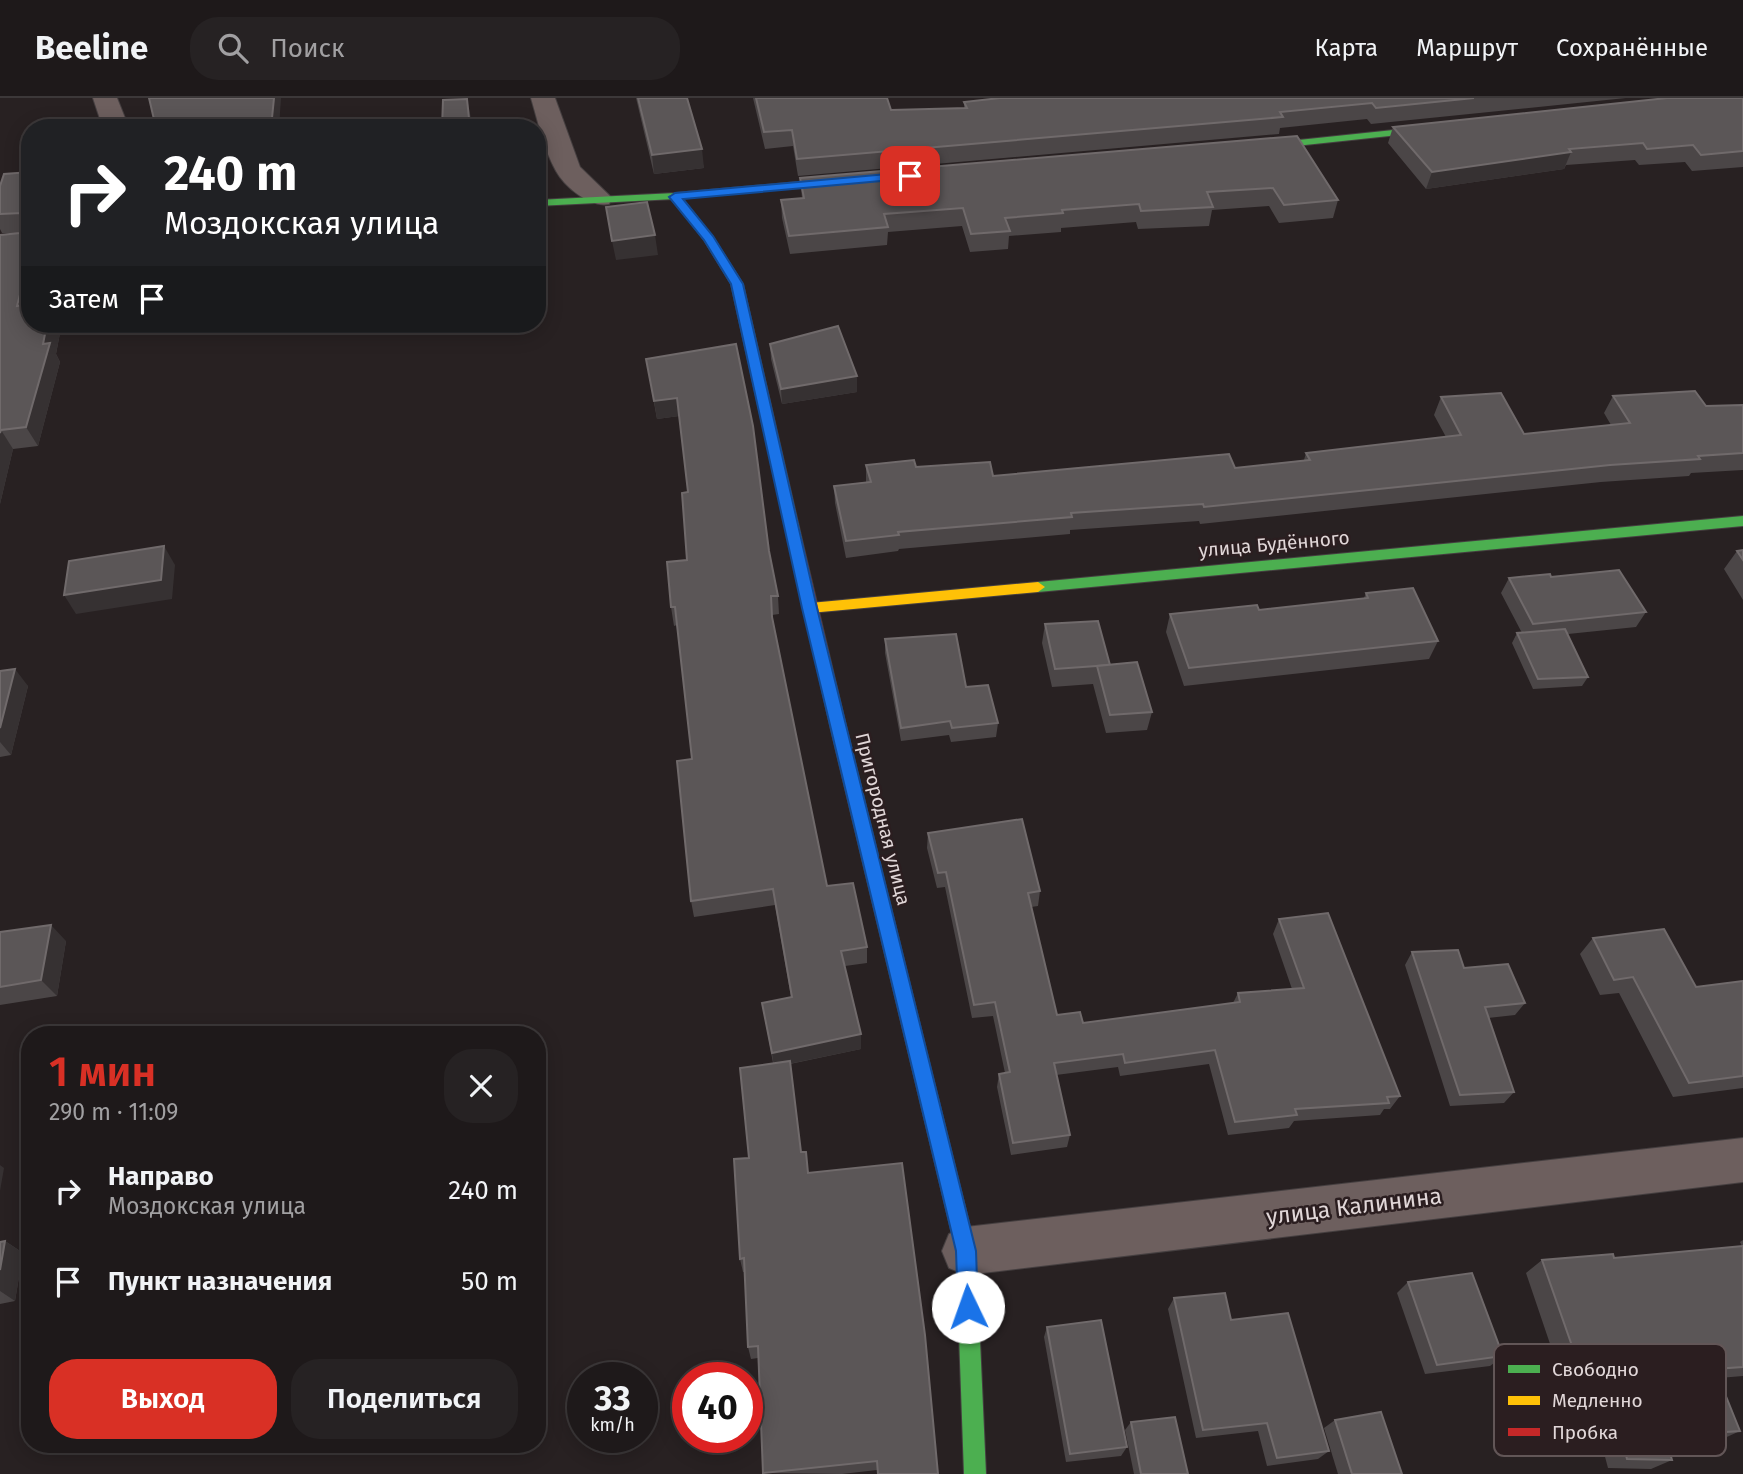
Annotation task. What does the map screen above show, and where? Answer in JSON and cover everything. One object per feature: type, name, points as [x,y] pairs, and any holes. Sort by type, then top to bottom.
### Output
[{"type":"street","points":[[106,98],[113,119]]},
{"type":"street","points":[[543,98],[568,170],[599,198]]},
{"type":"street","points":[[1237,149],[1458,126]]},
{"type":"street","points":[[546,202],[599,198],[675,197],[869,179]]},
{"type":"street","name":"Пригородная улица","points":[[675,197],[709,239],[737,284],[810,608],[966,1251],[975,1474]]},
{"type":"street","name":"улица Будённого","points":[[810,608],[1743,522]]},
{"type":"street","name":"улица Калинина","points":[[966,1251],[1743,1160]]},
{"type":"building","points":[[149,98],[274,98],[272,119],[154,119]]},
{"type":"building","points":[[638,98],[687,98],[702,149],[652,155]]},
{"type":"building","points":[[756,98],[887,98],[891,110],[967,108],[964,102],[1000,98],[1474,98],[1376,108],[1372,103],[1280,112],[1283,117],[797,159],[792,130],[764,132]]},
{"type":"building","points":[[1667,98],[1743,98],[1743,151],[1701,155],[1693,145],[1647,149],[1643,143],[1569,149],[1571,152],[1432,172],[1393,127]]},
{"type":"building","points":[[467,99],[469,119],[442,119],[443,100]]},
{"type":"building","points":[[1297,136],[1338,200],[1284,205],[1273,188],[1207,192],[1213,207],[1141,211],[1139,204],[1062,210],[1063,213],[1005,218],[1010,231],[971,234],[963,208],[884,214],[888,227],[789,236],[781,200],[804,198],[800,178]]},
{"type":"building","points":[[21,173],[21,213],[0,214],[0,186],[4,174]]},
{"type":"building","points":[[647,202],[655,235],[612,241],[606,207]]},
{"type":"building","points":[[20,233],[21,291],[17,306],[21,305],[21,333],[45,333],[43,344],[50,343],[26,427],[1,430],[0,433],[0,235]]},
{"type":"building","points":[[838,326],[857,376],[781,389],[770,344]]},
{"type":"building","points":[[736,344],[753,426],[769,551],[778,596],[771,596],[772,617],[827,886],[853,883],[867,947],[841,951],[861,1034],[772,1053],[762,1003],[792,997],[773,889],[691,901],[677,761],[692,759],[675,607],[671,607],[667,562],[687,560],[682,493],[688,492],[677,398],[654,401],[646,359]]},
{"type":"building","points":[[1695,391],[1706,406],[1743,405],[1743,453],[1204,507],[1203,504],[1071,513],[1072,517],[898,532],[899,535],[846,541],[834,486],[871,482],[866,465],[914,460],[916,467],[990,462],[993,476],[1229,454],[1235,468],[1310,460],[1306,453],[1461,435],[1441,397],[1501,393],[1524,434],[1630,423],[1613,396]]},
{"type":"building","points":[[164,546],[161,580],[64,595],[69,561]]},
{"type":"building","points":[[1619,570],[1646,612],[1533,624],[1509,578],[1550,574],[1551,577]]},
{"type":"building","points":[[1413,588],[1438,641],[1189,668],[1170,614],[1257,605],[1259,610],[1368,598],[1366,593]]},
{"type":"building","points":[[1098,621],[1110,665],[1055,669],[1045,624]]},
{"type":"building","points":[[1565,629],[1588,677],[1538,679],[1517,633]]},
{"type":"building","points":[[956,634],[966,687],[988,685],[998,723],[952,728],[950,721],[901,728],[885,639]]},
{"type":"building","points":[[1137,662],[1152,712],[1110,715],[1097,666]]},
{"type":"building","points":[[15,669],[0,728],[0,671]]},
{"type":"building","points":[[1022,819],[1040,891],[1028,893],[1057,1015],[1080,1012],[1083,1023],[1240,1002],[1238,993],[1304,988],[1279,919],[1328,913],[1400,1096],[1387,1097],[1389,1103],[1295,1109],[1297,1115],[1235,1122],[1215,1050],[1125,1063],[1123,1054],[1054,1063],[1070,1135],[1013,1143],[999,1074],[1010,1072],[995,1002],[974,1005],[946,872],[938,873],[928,833]]},
{"type":"building","points":[[51,925],[41,980],[0,987],[0,932]]},
{"type":"building","points":[[1664,929],[1696,987],[1743,981],[1743,1076],[1689,1083],[1633,977],[1614,980],[1593,938]]},
{"type":"building","points":[[1458,950],[1464,968],[1508,964],[1525,1003],[1485,1007],[1514,1092],[1460,1095],[1412,952]]},
{"type":"building","points":[[790,1061],[801,1152],[806,1152],[808,1173],[902,1163],[925,1335],[938,1474],[878,1474],[877,1461],[763,1473],[763,1362],[759,1362],[758,1346],[748,1347],[744,1258],[740,1259],[734,1159],[749,1158],[740,1068]]},
{"type":"building","points":[[5,1241],[0,1270],[0,1242]]},
{"type":"building","points":[[1743,1246],[1743,1367],[1726,1368],[1726,1344],[1571,1344],[1542,1260],[1613,1254],[1614,1258]]},
{"type":"building","points":[[1472,1273],[1499,1344],[1494,1344],[1494,1357],[1437,1365],[1408,1282]]},
{"type":"building","points":[[1225,1293],[1231,1320],[1288,1313],[1329,1451],[1277,1458],[1267,1423],[1203,1430],[1174,1298]]},
{"type":"building","points":[[1101,1320],[1127,1447],[1070,1454],[1047,1327]]},
{"type":"building","points":[[1726,1396],[1740,1431],[1726,1432]]},
{"type":"building","points":[[1381,1412],[1402,1474],[1352,1474],[1335,1420]]},
{"type":"building","points":[[1175,1417],[1188,1474],[1141,1474],[1131,1422]]},
{"type":"building","points":[[1626,1456],[1671,1456],[1672,1460],[1627,1459]]},
{"type":"traffic: fast","points":[[1250,148],[1441,128]]},
{"type":"traffic: fast","points":[[546,203],[675,196],[852,180]]},
{"type":"traffic: fast","points":[[1038,587],[1743,521]]},
{"type":"traffic: fast","points":[[839,730],[966,1251],[975,1474]]},
{"type":"traffic: slow","points":[[675,196],[709,239],[737,284],[795,540]]},
{"type":"traffic: slow","points":[[810,608],[1038,587]]},
{"type":"traffic: jam","points":[[795,540],[839,730]]},
{"type":"route","points":[[910,176],[675,197],[709,239],[737,284],[810,608],[966,1251],[968,1307]]}]
